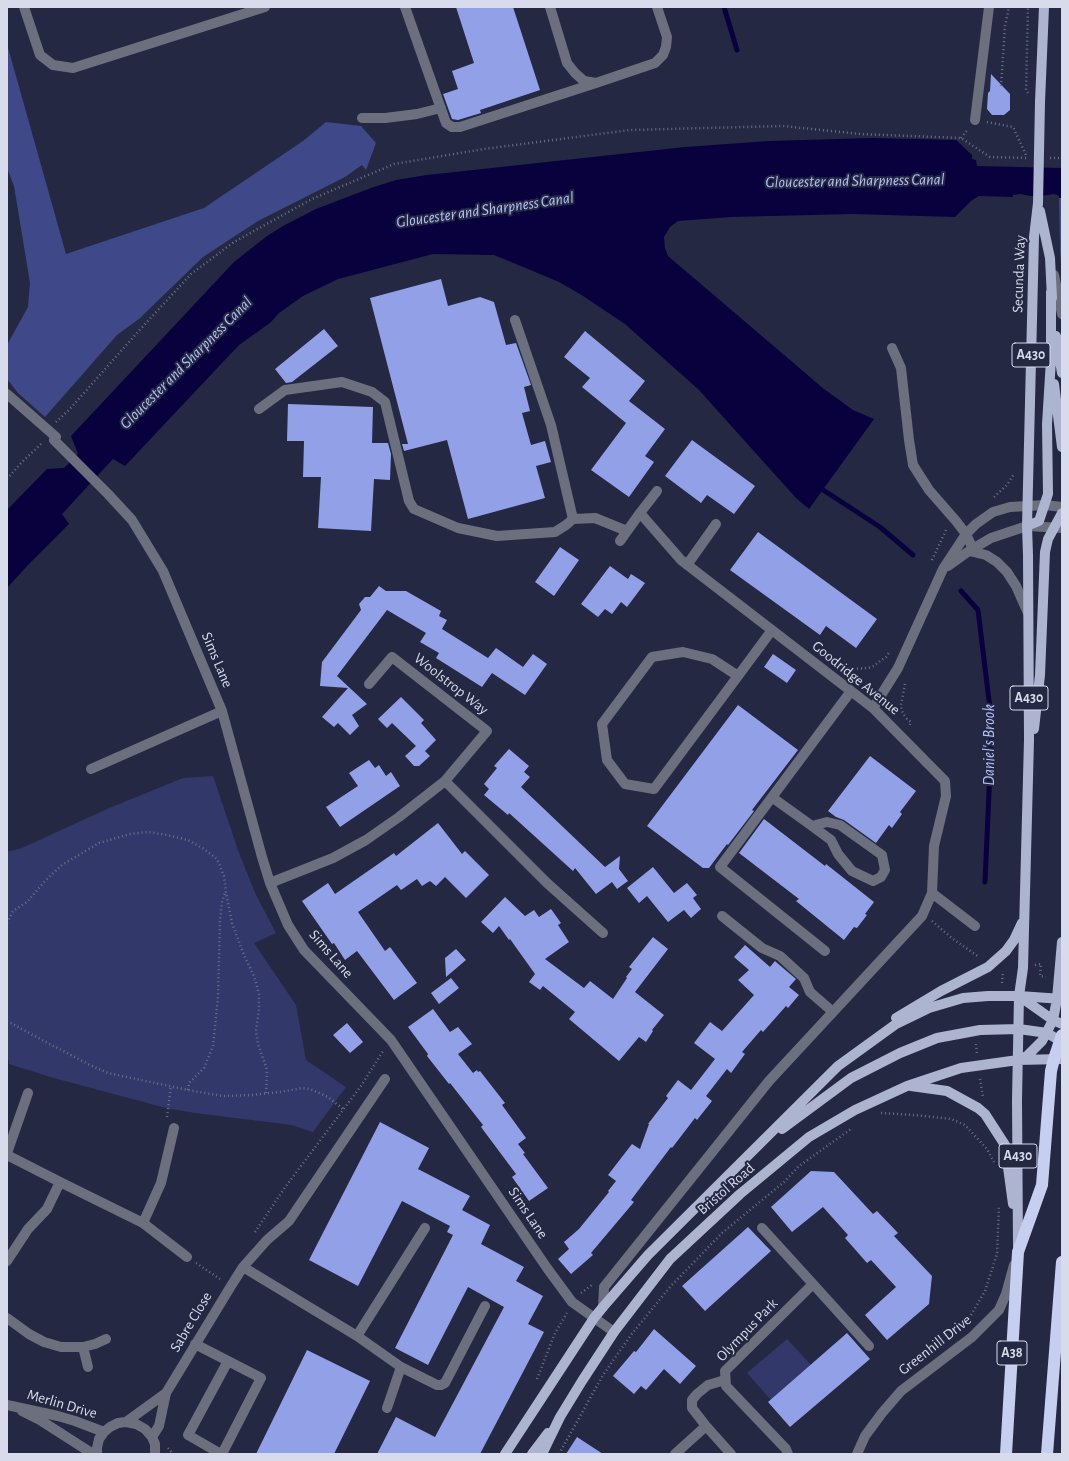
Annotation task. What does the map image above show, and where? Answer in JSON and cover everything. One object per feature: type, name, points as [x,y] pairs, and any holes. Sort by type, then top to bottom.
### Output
[{"type":"highway","name":"A38","points":[[1006,1454],[1018,1252],[1042,1185],[1051,1071],[1058,1059],[1061,1039]]},
{"type":"highway","points":[[1047,1454],[1062,1262]]},
{"type":"main road","name":"A430","points":[[1038,203],[1044,7]]},
{"type":"main road","name":"Secunda Way","points":[[1038,203],[1050,258],[1051,292],[1056,338],[1062,373]]},
{"type":"main road","name":"Secunda Way","points":[[1027,522],[1034,237],[1038,203]]},
{"type":"main road","name":"A430","points":[[1018,1252],[1018,1060],[1020,996],[1023,968],[1029,740],[1027,522],[1039,521],[1048,494],[1047,424],[1051,360],[1051,292]]},
{"type":"main road","name":"A430","points":[[1051,360],[1062,447]]},
{"type":"main road","name":"A430","points":[[1028,783],[1040,675],[1044,552],[1048,539],[1058,528],[1062,513]]},
{"type":"main road","points":[[851,1055],[889,1022],[996,961],[1014,940],[1024,920]]},
{"type":"main road","points":[[1018,1060],[1035,1048],[1058,1022],[1062,942]]},
{"type":"main road","name":"Bristol Road","points":[[505,1454],[594,1318],[648,1255],[838,1066],[851,1055],[896,1024],[929,1008],[963,998],[1002,995],[1060,999]]},
{"type":"main road","points":[[1020,996],[1058,1022]]},
{"type":"main road","points":[[757,1147],[851,1078],[900,1053],[937,1038],[980,1030],[1019,1029],[1047,1033],[1061,1039]]},
{"type":"main road","name":"Bristol Road","points":[[542,1454],[560,1417],[614,1332],[670,1259],[740,1194],[809,1137],[855,1110],[907,1086],[961,1068],[1018,1060],[1058,1059]]},
{"type":"main road","points":[[907,1086],[947,1091],[978,1108],[985,1114],[1005,1146],[1018,1252]]},
{"type":"main road","points":[[532,1454],[560,1417]]},
{"type":"street","points":[[24,7],[40,55],[53,65],[73,68],[265,7]]},
{"type":"street","points":[[405,7],[446,123],[452,127],[460,127],[596,83],[655,62],[663,55],[667,37],[658,7]]},
{"type":"street","points":[[550,7],[567,63],[575,74],[584,81],[596,83]]},
{"type":"street","points":[[975,120],[989,7]]},
{"type":"street","points":[[362,118],[385,118],[417,114],[441,108]]},
{"type":"street","points":[[1050,258],[1062,314]]},
{"type":"street","points":[[515,320],[551,425],[573,519]]},
{"type":"street","points":[[892,348],[901,368],[908,440],[913,465],[929,490],[966,534],[971,550]]},
{"type":"street","points":[[259,409],[285,390],[342,382],[372,392],[385,402],[409,501],[414,509],[458,528],[497,536],[555,532],[573,519],[595,518],[627,531]]},
{"type":"street","points":[[7,394],[52,435]]},
{"type":"street","name":"Sims Lane","points":[[52,435],[132,520],[163,570],[222,711],[270,883],[288,925],[304,950],[390,1040],[572,1302],[614,1332]]},
{"type":"street","points":[[620,541],[657,491]]},
{"type":"street","points":[[873,708],[898,668],[943,569],[966,534],[976,524],[993,512],[1010,507],[1062,507]]},
{"type":"street","name":"Goodridge Avenue","points":[[640,513],[681,560],[873,708],[945,781],[946,796],[934,846],[932,894],[919,918]]},
{"type":"street","points":[[943,569],[991,538],[1027,522],[1058,528]]},
{"type":"street","points":[[687,565],[716,524]]},
{"type":"street","points":[[971,550],[998,562],[1016,586],[1028,613]]},
{"type":"street","points":[[738,676],[712,659],[683,652],[652,657],[602,724],[608,760],[625,784],[654,789],[738,676],[772,630]]},
{"type":"street","name":"Woolstrop Way","points":[[270,883],[333,858],[366,840],[399,817],[445,782],[486,731],[392,657],[369,684]]},
{"type":"street","points":[[825,951],[720,867],[773,798],[851,691]]},
{"type":"street","points":[[91,769],[222,711]]},
{"type":"street","points":[[445,782],[547,883],[603,933]]},
{"type":"street","points":[[773,798],[831,840],[838,854],[852,871],[873,881],[881,877],[885,870],[882,855],[840,824],[827,822],[812,826]]},
{"type":"street","points":[[932,894],[975,926]]},
{"type":"street","points":[[722,916],[762,948],[780,956],[804,978],[810,992],[833,1012]]},
{"type":"street","name":"Bristol Road","points":[[603,1307],[604,1287],[769,1081],[919,918]]},
{"type":"street","name":"Sabre Close","points":[[152,1437],[159,1426],[166,1393],[243,1267],[267,1240],[289,1221],[385,1079]]},
{"type":"street","points":[[28,1093],[7,1154],[143,1223],[187,1257]]},
{"type":"street","points":[[143,1223],[161,1183],[173,1132]]},
{"type":"street","points":[[7,1261],[28,1229],[47,1209],[60,1182]]},
{"type":"street","points":[[357,1336],[425,1228]]},
{"type":"street","points":[[762,1228],[869,1346]]},
{"type":"street","name":"Greenhill Drive","points":[[857,1454],[865,1436],[882,1412],[901,1391],[972,1337],[999,1310],[1006,1294],[1018,1252]]},
{"type":"street","points":[[243,1267],[357,1336],[402,1367],[437,1385],[445,1383],[485,1306]]},
{"type":"street","name":"Olympus Park","points":[[788,1454],[786,1449],[726,1386],[725,1371],[813,1284]]},
{"type":"street","points":[[7,1318],[44,1342],[61,1347],[82,1347],[106,1340]]},
{"type":"street","points":[[195,1344],[228,1361],[261,1378],[221,1454],[188,1435],[228,1361]]},
{"type":"street","points":[[82,1347],[88,1367]]},
{"type":"street","points":[[387,1408],[402,1367]]},
{"type":"street","points":[[725,1380],[708,1385],[692,1400],[692,1408],[730,1454]]},
{"type":"street","name":"Sabre Close","points":[[104,1432],[118,1423],[126,1422],[166,1393]]},
{"type":"street","name":"Merlin Drive","points":[[9,1405],[40,1411],[75,1421],[104,1432]]},
{"type":"street","name":"Merlin Drive","points":[[9,1405],[40,1420],[93,1454]]},
{"type":"street","points":[[126,1422],[136,1424],[145,1429],[152,1437],[157,1453]]},
{"type":"street","points":[[675,1454],[706,1426]]},
{"type":"street","points":[[97,1454],[99,1439],[104,1432]]},
{"type":"path","points":[[1001,86],[1005,26],[1009,7]]},
{"type":"path","points":[[975,120],[1013,127],[1027,158]]},
{"type":"path","points":[[7,479],[21,463],[52,435],[52,425],[70,410],[136,334],[191,274],[234,242],[312,199],[394,164],[484,149],[630,130],[783,126],[860,134],[961,138],[990,157],[1034,158]]},
{"type":"path","points":[[1048,158],[1062,158]]},
{"type":"path","points":[[989,500],[1007,485],[1014,474]]},
{"type":"path","points":[[830,675],[841,664],[852,669],[864,669],[874,666],[886,657],[892,648]]},
{"type":"path","points":[[902,738],[912,722],[907,720],[902,711],[901,696],[905,682]]},
{"type":"path","points":[[7,923],[13,910],[27,902],[45,881],[62,865],[99,843],[130,834],[148,832],[188,840],[204,849],[217,859],[224,876],[232,923],[254,976],[259,994],[259,1009],[256,1031],[258,1044],[268,1070],[266,1094]]},
{"type":"path","points":[[188,1090],[190,1083],[204,1068],[213,1046],[218,997],[220,920],[222,902],[226,892]]},
{"type":"path","points":[[919,918],[924,926],[929,920],[976,956],[980,957],[983,955]]},
{"type":"path","points":[[7,1021],[44,1042],[108,1073],[223,1096],[266,1094],[302,1088],[310,1089],[328,1097],[343,1109]]},
{"type":"path","points":[[171,1086],[164,1135],[173,1132]]},
{"type":"path","points":[[878,1112],[951,1119],[965,1125],[987,1149],[997,1169]]},
{"type":"path","points":[[559,1454],[603,1375],[631,1335],[670,1287],[722,1233],[784,1182],[799,1166],[854,1127]]},
{"type":"path","points":[[964,1327],[976,1309],[985,1291],[997,1254],[999,1201]]},
{"type":"path","points":[[187,1257],[231,1286]]},
{"type":"path","points":[[534,1385],[555,1333],[572,1302],[585,1290],[615,1274]]},
{"type":"shaded area","points":[[7,44],[66,254],[204,208],[303,141],[326,122],[361,126],[376,143],[366,170],[362,165],[345,177],[258,221],[203,257],[139,319],[117,335],[45,417],[18,393],[7,379],[7,345],[28,307],[30,283],[14,186],[7,168]]},
{"type":"shaded area","points":[[1059,198],[1062,198],[1062,278],[1060,251]]},
{"type":"shaded area","points":[[213,776],[239,853],[256,895],[276,933],[254,943],[296,1005],[306,1060],[346,1087],[313,1132],[292,1125],[166,1108],[54,1078],[9,1064],[9,1060],[7,1059],[7,852],[22,848],[107,809],[183,778]]},
{"type":"shaded area","points":[[787,1339],[811,1365],[771,1400],[747,1373]]},
{"type":"water","name":"Gloucester and Sharpness Canal","points":[[872,138],[956,140],[972,155],[972,159],[976,160],[977,166],[1062,168],[1062,198],[1059,198],[1059,196],[1054,194],[1031,196],[1020,194],[1013,195],[1013,197],[979,196],[971,201],[955,217],[852,214],[731,217],[678,221],[670,227],[664,237],[665,248],[668,256],[824,389],[853,410],[874,419],[809,509],[796,498],[699,390],[625,324],[559,282],[494,255],[433,254],[338,279],[303,296],[279,313],[270,323],[239,345],[125,466],[113,459],[62,514],[69,524],[7,588],[7,510],[47,469],[64,468],[78,454],[71,436],[234,262],[267,236],[283,226],[316,209],[371,188],[396,180],[427,175],[685,147],[769,141]]},
{"type":"building","points":[[456,7],[513,7],[540,90],[480,110],[481,113],[458,120],[452,119],[443,94],[458,89],[452,71],[474,63]]},
{"type":"building","points":[[991,74],[1010,94],[1010,110],[1004,115],[992,115],[987,109]]},
{"type":"building","points":[[441,279],[448,306],[480,297],[494,302],[506,345],[516,343],[531,385],[524,387],[530,411],[522,413],[531,445],[545,441],[551,462],[536,466],[545,498],[468,519],[447,440],[404,451],[402,444],[408,444],[370,298]]},
{"type":"building","points":[[324,329],[338,346],[292,382],[286,383],[275,369]]},
{"type":"building","points":[[585,331],[645,381],[629,401],[665,429],[645,456],[654,462],[629,497],[591,470],[626,423],[582,387],[590,378],[564,357]]},
{"type":"building","points":[[288,404],[373,407],[372,443],[388,443],[391,454],[390,480],[374,479],[371,531],[318,528],[321,477],[303,477],[304,441],[287,441]]},
{"type":"building","points":[[692,440],[755,486],[734,514],[707,495],[701,503],[665,476]]},
{"type":"building","points":[[758,532],[877,619],[856,648],[826,626],[820,635],[730,570]]},
{"type":"building","points":[[560,547],[579,560],[554,596],[535,582]]},
{"type":"building","points":[[610,566],[628,579],[631,574],[645,583],[627,607],[621,602],[612,614],[605,609],[598,617],[581,604]]},
{"type":"building","points":[[379,586],[386,591],[406,591],[441,611],[439,616],[447,620],[442,629],[488,658],[496,648],[523,667],[533,654],[547,664],[525,695],[492,673],[482,687],[436,658],[439,653],[420,642],[426,633],[387,610],[337,676],[367,704],[352,715],[359,726],[350,735],[338,723],[334,727],[322,717],[348,688],[320,686],[322,662],[361,610],[359,604],[365,597],[370,597]]},
{"type":"building","points":[[773,654],[796,670],[787,683],[764,667]]},
{"type":"building","points":[[401,697],[424,720],[421,723],[436,740],[425,751],[430,756],[419,766],[414,766],[405,756],[416,746],[392,723],[387,728],[378,719]]},
{"type":"building","points":[[738,705],[798,750],[752,810],[754,811],[728,845],[727,844],[709,868],[703,868],[647,826]]},
{"type":"building","points":[[509,749],[529,766],[524,772],[530,777],[521,787],[605,867],[620,856],[619,869],[628,881],[617,889],[612,882],[596,894],[575,868],[573,871],[509,813],[508,815],[484,795],[489,789],[484,784],[497,768],[494,766]]},
{"type":"building","points":[[870,756],[916,791],[900,812],[902,814],[892,828],[889,825],[876,843],[844,820],[836,817],[828,811]]},
{"type":"building","points":[[369,760],[375,768],[379,765],[386,776],[391,772],[400,786],[340,827],[326,807],[358,786],[349,773]]},
{"type":"building","points":[[764,819],[825,866],[826,864],[874,902],[865,914],[867,915],[857,928],[854,927],[844,940],[796,901],[799,899],[739,853]]},
{"type":"building","points":[[438,823],[462,854],[465,851],[489,875],[466,898],[445,877],[436,886],[430,881],[422,886],[417,879],[401,890],[397,885],[358,912],[385,951],[390,947],[417,983],[394,1000],[357,951],[345,960],[302,901],[328,883],[335,894],[394,853],[396,856]]},
{"type":"building","points":[[653,867],[674,893],[687,883],[697,895],[693,898],[701,909],[691,918],[684,910],[668,922],[647,896],[639,903],[627,888]]},
{"type":"building","points":[[505,897],[525,916],[534,910],[539,917],[551,909],[561,923],[558,925],[569,942],[545,959],[584,988],[590,981],[613,999],[632,969],[629,967],[653,937],[668,949],[635,992],[664,1015],[652,1030],[653,1031],[646,1042],[639,1037],[619,1061],[569,1019],[575,1012],[543,986],[540,990],[529,982],[535,974],[510,939],[509,940],[499,926],[493,933],[481,922]]},
{"type":"building","points":[[745,945],[770,967],[775,961],[796,979],[789,987],[799,995],[788,1008],[786,1006],[763,1032],[761,1030],[742,1052],[745,1054],[731,1073],[727,1069],[706,1096],[712,1101],[697,1120],[695,1118],[672,1148],[671,1147],[631,1200],[634,1202],[591,1253],[593,1255],[571,1274],[558,1259],[569,1249],[564,1242],[579,1229],[609,1192],[608,1191],[616,1181],[608,1175],[632,1144],[640,1149],[648,1124],[668,1098],[666,1096],[678,1080],[691,1090],[715,1059],[694,1043],[710,1022],[722,1031],[754,995],[738,980],[749,970],[734,957]]},
{"type":"building","points":[[456,949],[466,960],[446,977],[445,958]]},
{"type":"building","points":[[451,978],[459,988],[439,1004],[431,993]]},
{"type":"building","points":[[433,1009],[450,1032],[458,1027],[472,1044],[458,1054],[473,1073],[477,1070],[478,1072],[480,1071],[505,1103],[502,1105],[526,1138],[518,1144],[525,1153],[523,1154],[548,1188],[529,1201],[512,1177],[516,1174],[481,1127],[483,1125],[427,1056],[428,1054],[408,1027]]},
{"type":"building","points":[[347,1023],[363,1042],[350,1053],[333,1035]]},
{"type":"building","points":[[380,1122],[429,1148],[418,1169],[470,1196],[462,1210],[490,1225],[481,1244],[524,1267],[516,1281],[543,1296],[528,1324],[544,1332],[480,1454],[377,1454],[396,1417],[435,1437],[504,1307],[468,1287],[428,1365],[395,1348],[453,1235],[447,1232],[450,1226],[402,1201],[358,1286],[309,1260]]},
{"type":"building","points":[[811,1171],[834,1172],[873,1214],[877,1211],[898,1233],[894,1236],[932,1276],[929,1304],[887,1340],[865,1315],[896,1287],[871,1260],[867,1263],[845,1238],[848,1235],[823,1207],[792,1232],[771,1207]]},
{"type":"building","points":[[748,1227],[771,1251],[705,1311],[682,1286]]},
{"type":"building","points":[[654,1329],[696,1366],[680,1384],[664,1369],[646,1390],[641,1386],[634,1394],[613,1376],[634,1351],[636,1352]]},
{"type":"building","points":[[847,1333],[870,1359],[790,1427],[768,1402]]},
{"type":"building","points":[[307,1350],[370,1381],[334,1454],[256,1454]]},
{"type":"building","points":[[577,1437],[603,1454],[566,1454]]},
{"type":"waterway","name":"Daniel's Brook","points":[[724,7],[737,50]]},
{"type":"waterway","name":"Daniel's Brook","points":[[817,486],[880,527],[913,555]]},
{"type":"waterway","name":"Daniel's Brook","points":[[961,591],[978,610],[992,725],[985,882]]}]
